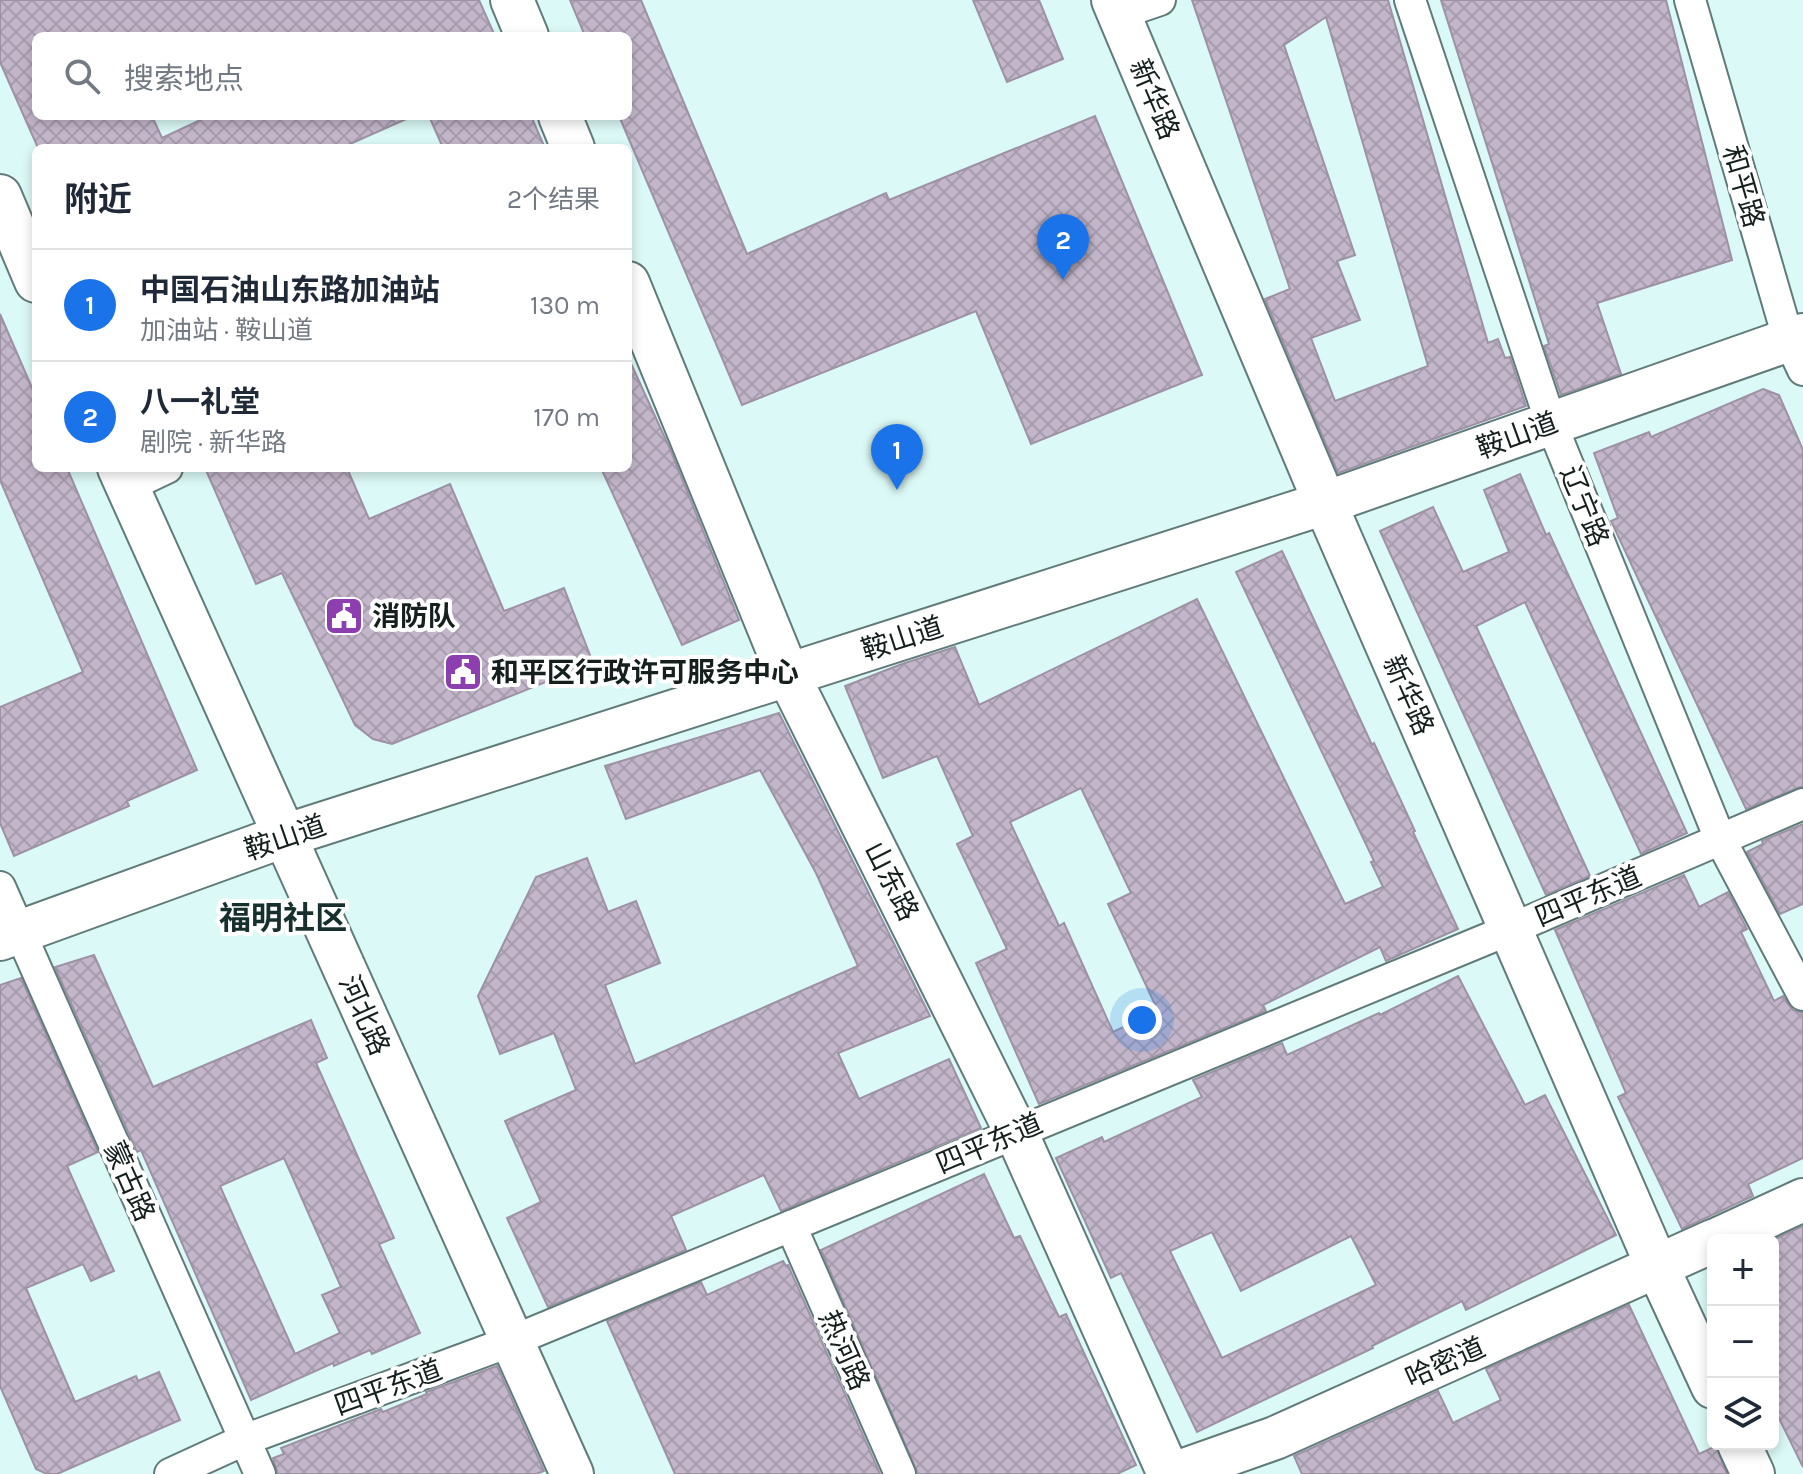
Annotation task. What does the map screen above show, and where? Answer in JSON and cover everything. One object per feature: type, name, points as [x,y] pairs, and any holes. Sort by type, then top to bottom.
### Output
[{"type":"street","points":[[512,0],[525,32]]},
{"type":"street","points":[[1116,7],[1160,0]]},
{"type":"street","name":"辽宁路","points":[[1410,0],[1551,423],[1720,839],[1803,995]]},
{"type":"street","name":"和平路","points":[[1690,0],[1798,348]]},
{"type":"street","name":"新华路","points":[[1116,7],[1325,503],[1657,1266],[1709,1378]]},
{"type":"street","points":[[562,120],[571,144]]},
{"type":"street","points":[[0,196],[32,272]]},
{"type":"street","name":"山东路","points":[[632,293],[788,675],[1016,1132],[1171,1474]]},
{"type":"street","name":"鞍山道","points":[[10,936],[284,836],[1325,503],[1551,423],[1798,348]]},
{"type":"street","points":[[123,477],[147,472]]},
{"type":"street","name":"河北路","points":[[123,477],[572,1474]]},
{"type":"street","name":"四平东道","points":[[170,1474],[244,1440],[512,1341],[1511,929],[1803,804]]},
{"type":"street","name":"蒙古路","points":[[0,887],[10,936],[260,1474]]},
{"type":"street","name":"哈密道","points":[[1729,1234],[1803,1200]]},
{"type":"street","name":"热河路","points":[[791,1226],[900,1474]]},
{"type":"street","name":"哈密道","points":[[1171,1474],[1275,1438],[1707,1244]]},
{"type":"street","points":[[1742,1450],[1753,1474]]},
{"type":"building","points":[[0,0],[479,0],[493,32],[32,32],[32,120],[154,120],[162,138],[200,120],[404,120],[350,144],[36,144],[0,62]]},
{"type":"building","points":[[570,0],[641,0],[747,254],[886,193],[889,200],[1095,116],[1202,375],[1031,444],[976,311],[742,405],[621,120],[632,120],[632,32],[583,32]]},
{"type":"building","points":[[973,0],[1039,0],[1063,59],[1007,82]]},
{"type":"building","points":[[1192,0],[1388,0],[1488,343],[1498,339],[1505,358],[1510,357],[1526,406],[1338,473],[1265,299],[1290,289]],"holes":[[[1326,17],[1428,366],[1335,401],[1311,338],[1360,320],[1337,261],[1355,255],[1284,45]]]},
{"type":"building","points":[[1441,0],[1666,0],[1732,260],[1597,303],[1621,374],[1561,395],[1544,346],[1549,344]]},
{"type":"building","points":[[431,120],[533,120],[543,144],[441,144]]},
{"type":"building","points":[[0,314],[32,388],[32,472],[69,472],[197,770],[127,801],[129,806],[14,856],[0,823],[0,707],[83,672],[0,480]]},
{"type":"building","points":[[632,366],[670,449],[739,620],[682,645],[603,472],[632,472]]},
{"type":"building","points":[[1763,389],[1779,395],[1803,450],[1803,786],[1746,809],[1611,521],[1618,518],[1594,453],[1649,432],[1651,437]]},
{"type":"building","points":[[207,472],[349,472],[369,519],[450,484],[504,611],[564,588],[593,663],[392,744],[373,739],[355,725],[282,573],[256,584]]},
{"type":"building","points":[[1520,474],[1687,833],[1641,854],[1525,602],[1476,626],[1590,876],[1546,895],[1380,531],[1433,507],[1463,572],[1509,552],[1484,490]]},
{"type":"building","points":[[1282,551],[1458,929],[1386,961],[1380,947],[1263,1005],[1266,1011],[1039,1104],[976,963],[1007,949],[957,844],[973,836],[937,756],[883,778],[845,686],[955,647],[979,705],[1197,599],[1345,904],[1383,887],[1371,862],[1374,861],[1236,572]],"holes":[[[1081,788],[1131,893],[1108,904],[1158,1011],[1113,1032],[1064,923],[1059,926],[1010,822]]]},
{"type":"building","points":[[779,713],[930,1016],[838,1053],[859,1099],[949,1059],[981,1128],[781,1211],[764,1175],[671,1216],[686,1250],[548,1307],[507,1218],[541,1202],[505,1121],[576,1090],[554,1033],[500,1054],[478,996],[536,877],[587,858],[608,912],[636,901],[660,963],[605,985],[635,1064],[858,966],[816,873],[760,770],[626,819],[605,766]]},
{"type":"building","points":[[1803,824],[1803,904],[1780,914],[1747,852],[1763,844],[1762,841]]},
{"type":"building","points":[[1684,875],[1699,907],[1728,892],[1747,929],[1741,932],[1774,1001],[1783,996],[1793,1010],[1803,1013],[1803,1158],[1748,1184],[1753,1196],[1682,1229],[1618,1097],[1626,1093],[1555,930]]},
{"type":"building","points":[[94,955],[153,1087],[311,1020],[327,1058],[316,1063],[394,1238],[379,1244],[420,1333],[372,1354],[370,1350],[334,1366],[333,1363],[251,1400],[141,1150],[137,1152],[55,967]],"holes":[[[284,1158],[341,1287],[322,1295],[340,1333],[295,1354],[220,1186]]]},
{"type":"building","points":[[1458,976],[1525,1105],[1545,1095],[1616,1235],[1466,1310],[1462,1301],[1373,1348],[1197,1432],[1121,1273],[1111,1278],[1056,1158],[1102,1137],[1104,1142],[1202,1097],[1193,1080],[1282,1043],[1287,1055],[1380,1015]],"holes":[[[1212,1232],[1241,1291],[1351,1236],[1376,1285],[1222,1358],[1170,1251]]]},
{"type":"building","points":[[21,978],[98,1152],[67,1166],[114,1271],[91,1281],[83,1264],[26,1288],[75,1402],[136,1376],[138,1381],[159,1372],[180,1420],[57,1474],[36,1469],[0,1386],[0,985]]},
{"type":"building","points":[[984,1174],[1014,1238],[1020,1236],[1059,1317],[1066,1314],[1136,1465],[1117,1474],[918,1474],[821,1250]]},
{"type":"building","points":[[1803,1226],[1803,1467],[1779,1418],[1779,1237]]},
{"type":"building","points":[[783,1261],[788,1265],[880,1474],[675,1474],[607,1321],[701,1282],[707,1295]]},
{"type":"building","points":[[1629,1305],[1699,1454],[1718,1450],[1727,1474],[1302,1474],[1294,1456],[1438,1391],[1453,1423],[1501,1400],[1486,1369]]},
{"type":"building","points":[[497,1366],[544,1471],[536,1474],[278,1474],[273,1458],[284,1454],[281,1448],[381,1409],[383,1412],[426,1392]]},
{"type":"place","name":"八一礼堂","points":[[1063,280]]},
{"type":"place","name":"中国石油山东路加油站","points":[[897,490]]},
{"type":"place","name":"消防队","points":[[344,616]]},
{"type":"place","name":"和平区行政许可服务中心","points":[[463,672]]},
{"type":"district","name":"福明社区","points":[[283,918]]}]
